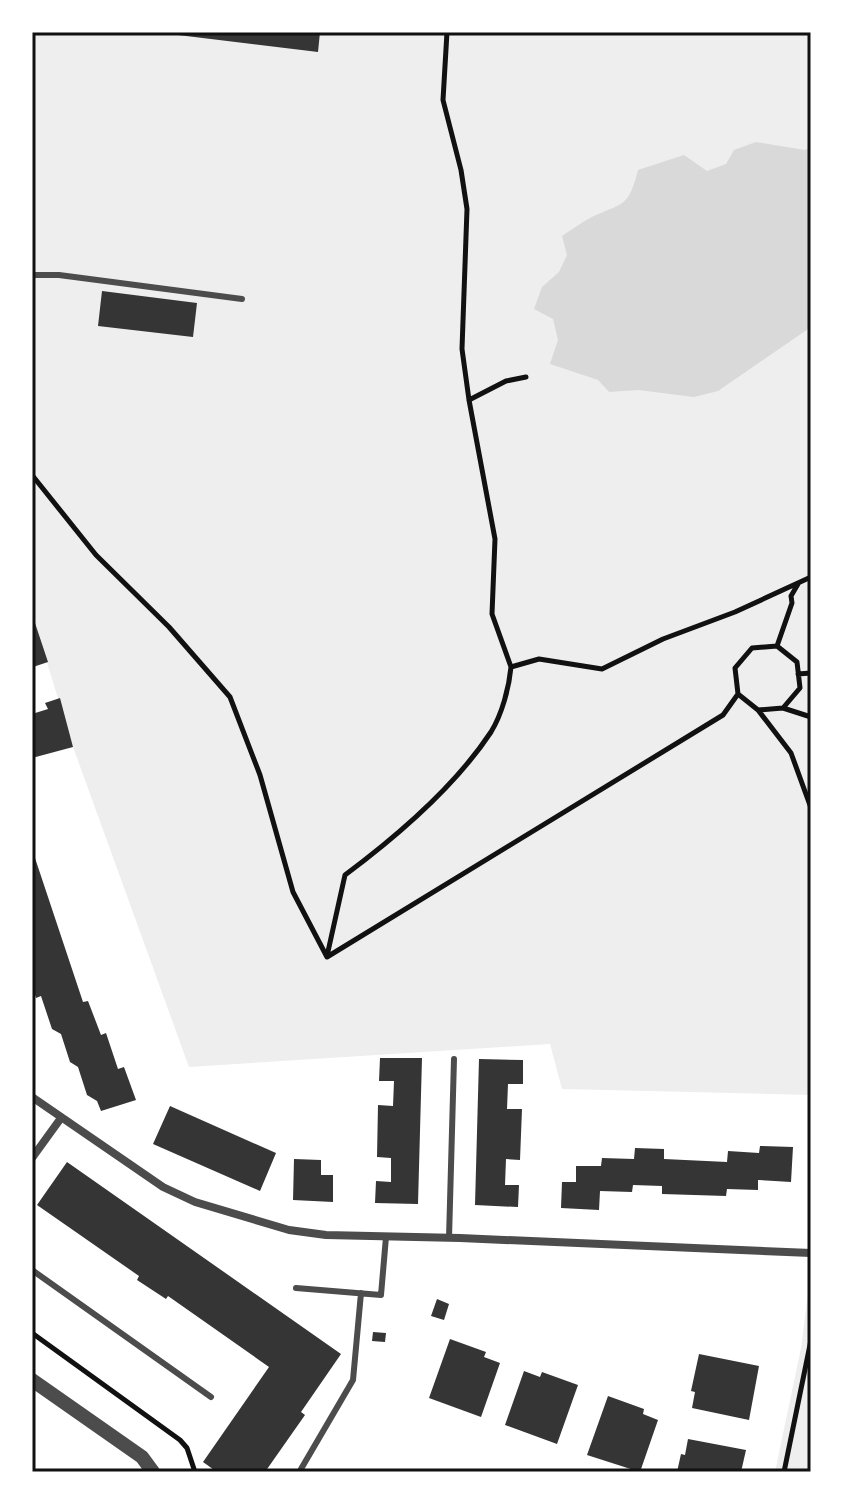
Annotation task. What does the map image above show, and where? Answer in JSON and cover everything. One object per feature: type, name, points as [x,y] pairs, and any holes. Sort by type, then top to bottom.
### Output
[{"type":"street","points":[[32,1097],[150,1179],[195,1202],[289,1230],[326,1235],[811,1253]]},
{"type":"street","points":[[32,1158],[61,1118]]},
{"type":"street","points":[[32,1380],[142,1457],[153,1472]]},
{"type":"lane","points":[[32,275],[59,275],[242,299]]},
{"type":"lane","points":[[449,1238],[454,1059]]},
{"type":"lane","points":[[296,1288],[381,1295],[386,1237]]},
{"type":"lane","points":[[32,1270],[211,1397]]},
{"type":"lane","points":[[301,1469],[353,1380],[361,1293]]},
{"type":"path","points":[[327,957],[345,875],[378,851],[442,791],[492,730],[509,685],[511,667],[492,614],[495,539],[462,349],[467,209],[461,170],[443,100],[447,32]]},
{"type":"path","points":[[469,400],[506,381],[526,377]]},
{"type":"path","points":[[32,475],[96,555],[169,627],[230,697],[260,775],[293,892],[327,957]]},
{"type":"path","points":[[511,667],[539,659],[602,669],[663,639],[735,612],[811,577]]},
{"type":"path","points":[[777,646],[792,603],[791,596],[798,583]]},
{"type":"path","points":[[327,957],[723,715],[738,694],[735,668],[752,648],[777,646],[797,662],[800,688],[783,708]]},
{"type":"path","points":[[798,674],[811,673]]},
{"type":"path","points":[[738,694],[758,710],[791,753],[811,808]]},
{"type":"path","points":[[758,710],[783,708],[811,717]]},
{"type":"path","points":[[32,1333],[180,1440],[187,1448],[195,1472]]},
{"type":"path","points":[[784,1472],[811,1340]]},
{"type":"shaded area","points":[[32,32],[811,32],[811,1095],[562,1089],[550,1044],[189,1067],[73,747],[32,614]]},
{"type":"shaded area","points":[[756,142],[805,150],[811,147],[811,327],[718,391],[694,397],[638,390],[609,392],[598,380],[550,364],[558,340],[553,319],[534,309],[542,287],[559,272],[567,255],[562,236],[590,218],[623,203],[631,192],[638,170],[684,155],[707,171],[726,164],[734,150]]},
{"type":"shaded area","points":[[811,1271],[811,1472],[775,1472],[801,1348]]},
{"type":"building","points":[[179,32],[320,32],[318,52],[178,35]]},
{"type":"building","points":[[102,291],[197,303],[193,337],[98,326]]},
{"type":"building","points":[[33,617],[48,662],[33,667],[32,663]]},
{"type":"building","points":[[60,698],[73,747],[32,758],[32,714],[48,709],[45,703]]},
{"type":"building","points":[[33,852],[83,1002],[88,1001],[101,1035],[106,1033],[118,1069],[124,1067],[136,1100],[101,1111],[97,1101],[87,1095],[78,1067],[70,1062],[61,1034],[52,1029],[41,996],[36,998],[32,985]]},
{"type":"building","points":[[380,1058],[422,1058],[418,1204],[375,1203],[376,1181],[391,1182],[391,1158],[377,1157],[378,1105],[393,1106],[394,1081],[379,1081]]},
{"type":"building","points":[[479,1059],[523,1060],[523,1084],[508,1084],[507,1109],[522,1109],[520,1160],[506,1159],[505,1185],[519,1185],[518,1207],[475,1205]]},
{"type":"building","points":[[170,1106],[276,1153],[260,1191],[153,1144]]},
{"type":"building","points":[[760,1146],[793,1147],[791,1182],[758,1180],[758,1190],[727,1189],[726,1196],[662,1194],[662,1186],[633,1185],[632,1192],[600,1191],[599,1210],[561,1208],[562,1182],[576,1182],[576,1166],[601,1166],[602,1158],[634,1159],[635,1148],[664,1149],[664,1159],[727,1162],[728,1151],[759,1153]]},
{"type":"building","points":[[294,1159],[321,1160],[321,1175],[333,1175],[333,1202],[293,1200]]},
{"type":"building","points":[[67,1162],[341,1354],[301,1412],[305,1415],[265,1472],[217,1472],[203,1462],[269,1367],[168,1296],[166,1299],[137,1280],[139,1276],[37,1205]]},
{"type":"building","points":[[437,1299],[449,1304],[444,1320],[431,1316]]},
{"type":"building","points":[[373,1332],[386,1333],[385,1342],[372,1341]]},
{"type":"building","points":[[450,1339],[486,1352],[484,1357],[500,1363],[481,1417],[429,1398]]},
{"type":"building","points":[[699,1354],[759,1366],[749,1420],[692,1408],[695,1392],[691,1391]]},
{"type":"building","points":[[524,1371],[540,1377],[542,1372],[578,1385],[557,1444],[505,1425]]},
{"type":"building","points":[[608,1396],[644,1409],[643,1414],[658,1420],[640,1472],[587,1455]]},
{"type":"building","points":[[688,1439],[746,1450],[741,1472],[677,1472]]}]
